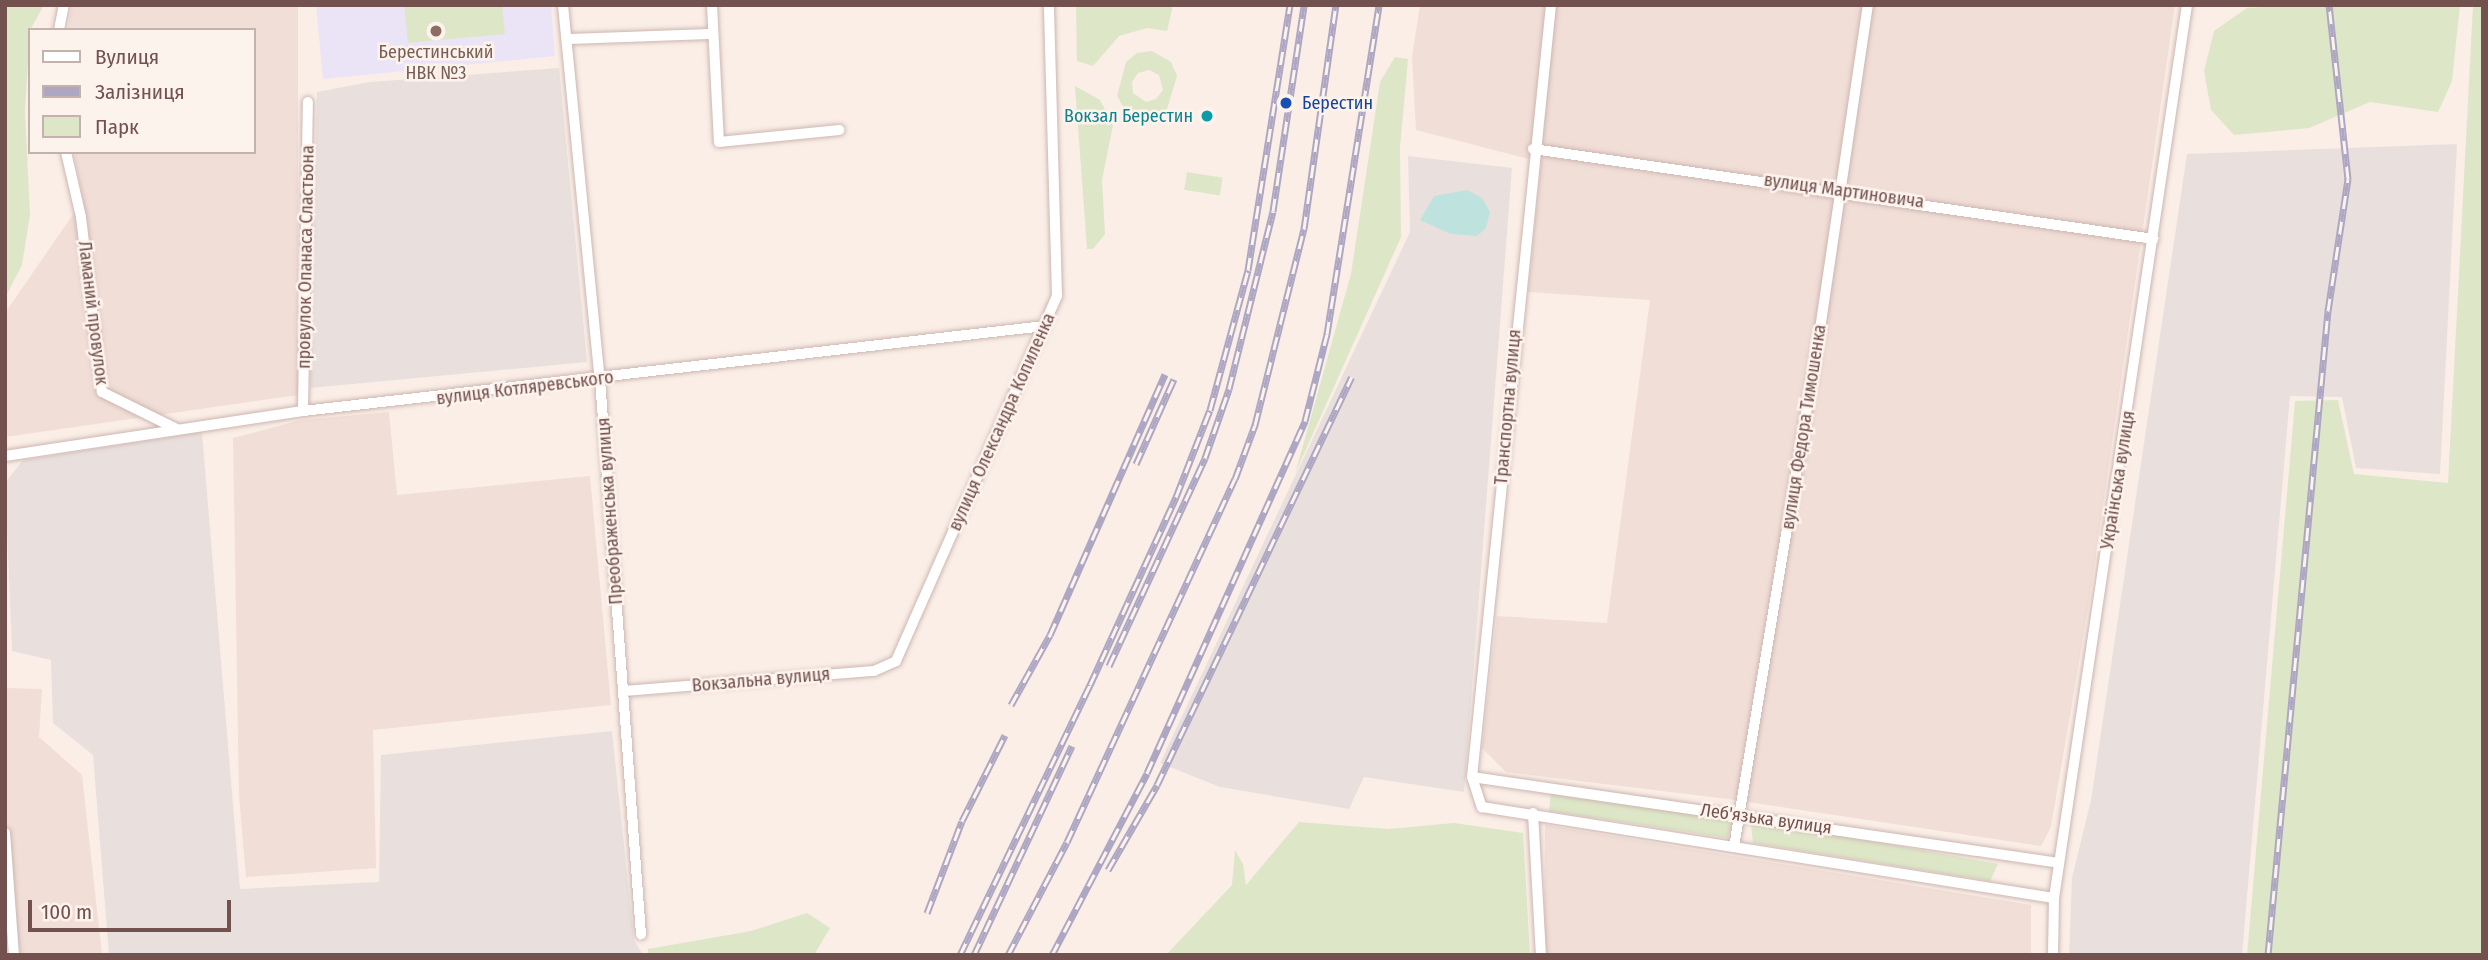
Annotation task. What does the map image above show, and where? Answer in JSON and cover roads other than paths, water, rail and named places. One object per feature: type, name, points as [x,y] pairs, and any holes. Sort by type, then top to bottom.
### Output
[{"type":"street","points":[[59,28],[64,5]]},
{"type":"street","name":"Преображенська вулиця","points":[[563,5],[600,379],[641,934]]},
{"type":"street","points":[[712,5],[711,34],[719,142],[839,130]]},
{"type":"street","name":"вулиця Олександра Копиленка","points":[[896,661],[1057,296],[1049,5]]},
{"type":"street","name":"Транспортна вулиця","points":[[1482,807],[1472,777],[1533,149],[1551,5]]},
{"type":"street","name":"вулиця Федора Тимошенка","points":[[1734,847],[1842,190],[1868,5]]},
{"type":"street","name":"Українська вулиця","points":[[2053,955],[2054,898],[2187,5]]},
{"type":"street","points":[[567,39],[711,34]]},
{"type":"street","name":"провулок Опанаса Сластьона","points":[[303,411],[308,102]]},
{"type":"street","name":"вулиця Мартиновича","points":[[1533,149],[1842,190],[2154,239]]},
{"type":"street","name":"Ламаний провулок","points":[[66,154],[81,217],[102,393],[177,429]]},
{"type":"street","name":"вулиця Котляревського","points":[[5,456],[303,411],[1045,326]]},
{"type":"street","name":"Вокзальна вулиця","points":[[624,691],[874,671],[896,661]]},
{"type":"street","name":"Леб'язька вулиця","points":[[1472,777],[2059,863]]},
{"type":"street","name":"Леб'язька вулиця","points":[[1482,807],[2054,898]]},
{"type":"street","points":[[1533,813],[1541,955]]},
{"type":"street","points":[[5,833],[14,955]]},
{"type":"water","points":[[1467,190],[1482,198],[1490,212],[1486,228],[1477,236],[1451,234],[1420,220],[1434,196]]},
{"type":"railway","points":[[960,955],[1090,685],[1176,497],[1210,410],[1248,270],[1290,5]]},
{"type":"railway","points":[[1109,666],[1205,458],[1229,389],[1273,211],[1304,5]]},
{"type":"railway","points":[[1008,955],[1067,842],[1235,479],[1255,425],[1304,229],[1336,5]]},
{"type":"railway","points":[[1052,955],[1147,773],[1305,421],[1327,334],[1379,5]]},
{"type":"railway","points":[[2268,955],[2328,311],[2348,179],[2329,5]]},
{"type":"railway","points":[[1011,705],[1050,635],[1165,374]]},
{"type":"railway","points":[[1108,870],[1157,785],[1352,377]]},
{"type":"railway","points":[[1136,464],[1174,379]]},
{"type":"railway","points":[[927,913],[962,821],[1005,735]]},
{"type":"railway","points":[[974,955],[1072,746]]},
{"type":"place","name":"Берестинський НВК №3","points":[[436,31]]},
{"type":"place","name":"Берестин","points":[[1286,103]]},
{"type":"place","name":"Вокзал Берестин","points":[[1207,116]]}]
